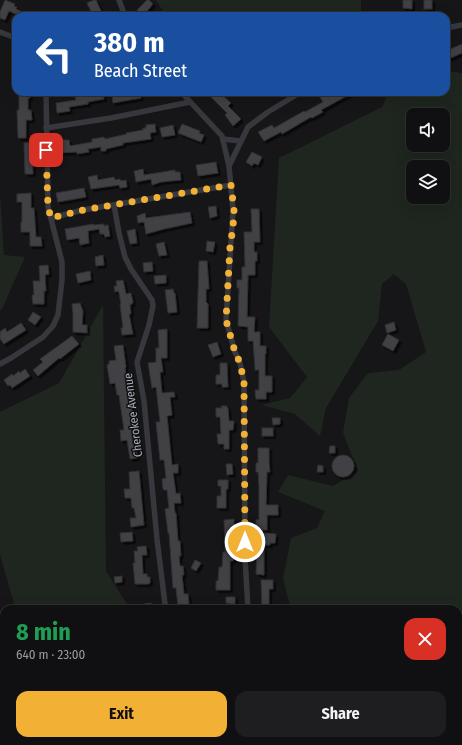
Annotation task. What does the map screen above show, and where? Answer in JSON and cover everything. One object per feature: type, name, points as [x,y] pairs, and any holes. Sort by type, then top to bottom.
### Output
[{"type":"street","points":[[119,0],[124,12]]},
{"type":"street","points":[[450,27],[462,25]]},
{"type":"street","points":[[0,32],[12,36]]},
{"type":"street","points":[[0,364],[17,355],[43,337],[53,326],[58,315],[62,280],[62,262],[48,207],[46,96]]},
{"type":"street","points":[[185,96],[222,136],[229,166],[233,216],[229,254],[226,320],[235,352],[240,363],[244,382],[245,557],[248,605]]},
{"type":"street","points":[[229,166],[248,127],[295,96]]},
{"type":"street","points":[[46,128],[111,118],[190,102]]},
{"type":"street","points":[[223,139],[241,141]]},
{"type":"street","points":[[51,218],[83,210],[231,185]]},
{"type":"street","name":"Cherokee Avenue","points":[[114,205],[125,257],[131,269],[152,300],[153,306],[149,325],[137,362],[144,401],[157,538],[165,605]]},
{"type":"shaded area","points":[[156,0],[361,0],[361,12],[164,12]]},
{"type":"shaded area","points":[[450,72],[462,73],[462,605],[290,605],[283,579],[291,538],[317,528],[325,511],[278,492],[288,475],[333,486],[358,471],[343,433],[349,398],[368,373],[399,370],[426,352],[406,284],[394,274],[382,284],[378,321],[326,408],[320,436],[295,414],[262,405],[290,398],[307,377],[269,327],[279,158],[382,107],[387,96],[450,96]]},
{"type":"shaded area","points":[[0,194],[4,255],[25,257],[0,311]]},
{"type":"shaded area","points":[[103,305],[106,571],[127,605],[14,605],[0,555],[0,412],[59,383]]},
{"type":"building","points":[[5,0],[15,4],[14,6],[17,7],[16,9],[23,12],[9,11],[5,20],[0,18],[0,12]]},
{"type":"building","points":[[96,0],[102,12],[91,12],[87,3]]},
{"type":"building","points":[[147,0],[153,4],[146,12],[139,12],[137,10]]},
{"type":"building","points":[[403,0],[412,0],[412,9],[403,8]]},
{"type":"building","points":[[424,0],[432,0],[432,9],[424,9]]},
{"type":"building","points":[[462,44],[462,53],[450,58],[450,49]]},
{"type":"building","points":[[19,96],[30,96],[30,98],[28,98],[28,110],[31,110],[32,120],[26,120],[26,138],[18,138],[17,110],[19,110]]},
{"type":"building","points":[[75,96],[104,96],[104,99],[88,102],[88,104],[69,107],[70,111],[57,113],[56,103],[76,100]]},
{"type":"building","points":[[112,96],[140,96],[141,98],[113,103]]},
{"type":"building","points":[[210,96],[223,96],[231,103],[228,106],[241,119],[233,126],[225,115],[227,113]]},
{"type":"building","points":[[347,96],[321,110],[323,112],[312,118],[311,117],[282,134],[281,132],[264,141],[258,132],[272,125],[274,128],[323,102],[320,97]]},
{"type":"building","points":[[155,124],[156,132],[150,133],[151,139],[123,143],[123,145],[106,149],[106,151],[101,151],[101,147],[88,149],[89,152],[77,154],[77,152],[59,153],[57,142],[60,140],[69,140],[70,146],[92,142],[92,139],[104,137],[105,139],[143,130],[143,128],[146,128],[146,125]]},
{"type":"building","points":[[182,124],[200,131],[199,133],[204,135],[201,142],[178,133]]},
{"type":"building","points":[[173,125],[175,135],[162,137],[160,128]]},
{"type":"building","points":[[32,142],[33,174],[25,174],[24,143]]},
{"type":"building","points":[[252,152],[262,157],[258,165],[254,163],[252,166],[246,162]]},
{"type":"building","points":[[216,162],[218,173],[198,176],[196,165]]},
{"type":"building","points":[[143,169],[144,175],[175,170],[175,172],[180,172],[181,180],[161,182],[152,185],[151,179],[136,182],[134,171]]},
{"type":"building","points":[[97,175],[98,180],[114,177],[115,180],[126,180],[127,187],[120,188],[119,185],[91,189],[88,177]]},
{"type":"building","points":[[84,188],[86,197],[58,202],[56,193]]},
{"type":"building","points":[[31,193],[31,208],[34,208],[36,237],[41,237],[42,246],[30,246],[30,232],[21,232],[22,202],[17,202],[17,194]]},
{"type":"building","points":[[216,206],[217,216],[210,218],[208,207]]},
{"type":"building","points":[[251,209],[259,209],[260,242],[254,242],[254,252],[257,252],[257,261],[255,261],[255,275],[248,275],[247,317],[255,317],[254,332],[260,332],[260,346],[266,346],[265,376],[272,376],[272,392],[266,392],[266,399],[256,399],[255,390],[259,390],[259,370],[255,370],[253,341],[248,341],[248,327],[238,326],[239,288],[237,288],[237,280],[242,280],[242,267],[245,267],[244,232],[252,232]]},
{"type":"building","points":[[190,212],[192,223],[146,234],[144,222],[138,223],[137,216],[145,213],[146,218]]},
{"type":"building","points":[[93,224],[104,224],[104,226],[108,225],[110,236],[105,237],[104,234],[100,234],[99,229],[88,231],[89,243],[80,245],[79,238],[67,240],[65,229]]},
{"type":"building","points":[[135,229],[137,243],[130,244],[127,231]]},
{"type":"building","points":[[207,241],[215,242],[213,252],[206,251]]},
{"type":"building","points":[[164,242],[167,255],[159,256],[156,244]]},
{"type":"building","points":[[103,255],[104,265],[96,266],[95,257]]},
{"type":"building","points":[[199,261],[207,261],[209,289],[206,289],[206,302],[208,304],[208,328],[197,328]]},
{"type":"building","points":[[152,262],[153,271],[144,272],[143,263]]},
{"type":"building","points":[[48,265],[49,274],[45,275],[46,291],[44,291],[44,304],[33,304],[33,281],[40,281],[39,266]]},
{"type":"building","points":[[90,271],[91,280],[78,283],[76,274]]},
{"type":"building","points":[[166,275],[166,283],[155,284],[154,276]]},
{"type":"building","points":[[123,280],[126,294],[131,293],[133,302],[130,305],[131,314],[129,314],[133,334],[122,335],[121,328],[123,328],[121,304],[119,293],[118,291],[115,292],[114,286],[117,286],[116,281]]},
{"type":"building","points":[[173,289],[175,293],[177,312],[168,313],[165,290]]},
{"type":"building","points":[[80,303],[83,311],[82,325],[87,325],[87,333],[73,332],[72,304]]},
{"type":"building","points":[[33,312],[41,317],[35,325],[28,320]]},
{"type":"building","points":[[394,322],[396,330],[387,333],[385,325]]},
{"type":"building","points":[[21,323],[26,330],[4,344],[0,339],[0,332],[5,328],[7,332]]},
{"type":"building","points":[[167,329],[167,358],[161,358],[163,372],[160,372],[162,393],[174,392],[175,397],[170,397],[172,415],[167,416],[172,465],[178,464],[178,473],[173,473],[176,494],[180,493],[181,503],[174,503],[178,541],[180,541],[180,566],[183,566],[184,575],[182,575],[184,594],[188,594],[189,604],[184,605],[178,605],[176,588],[173,588],[169,533],[165,509],[169,508],[167,490],[163,489],[162,479],[166,478],[164,460],[160,460],[156,422],[160,422],[156,387],[152,388],[148,363],[156,362],[156,348],[159,348],[158,330]]},
{"type":"building","points":[[388,334],[399,340],[393,351],[382,345]]},
{"type":"building","points":[[72,336],[79,344],[60,359],[59,358],[38,376],[33,370],[43,362],[40,359]]},
{"type":"building","points":[[217,342],[221,354],[213,357],[208,345]]},
{"type":"building","points":[[123,345],[125,368],[134,422],[131,424],[133,445],[135,444],[137,454],[137,458],[130,459],[127,440],[121,441],[120,430],[124,430],[119,395],[117,395],[115,383],[110,384],[107,365],[109,364],[109,361],[116,360],[114,346]]},
{"type":"building","points":[[220,363],[227,363],[228,387],[222,387],[222,384],[216,384],[216,375],[220,375]]},
{"type":"building","points":[[25,369],[30,376],[12,388],[10,385],[8,386],[4,380],[12,374],[13,376],[19,371],[20,373]]},
{"type":"building","points":[[221,406],[227,406],[229,421],[234,421],[233,430],[229,430],[229,449],[224,449],[224,444],[218,444],[217,434],[221,434],[220,417],[216,417],[216,408],[222,408]]},
{"type":"building","points":[[272,418],[280,418],[280,424],[273,425]]},
{"type":"building","points":[[262,428],[273,428],[273,436],[262,436]]},
{"type":"building","points":[[330,446],[335,446],[335,453],[329,453]]},
{"type":"building","points":[[258,448],[269,448],[270,472],[267,472],[266,505],[278,505],[278,515],[267,515],[267,530],[256,530],[256,520],[259,520],[259,487],[258,472],[256,472],[256,463],[258,463]]},
{"type":"building","points":[[343,455],[351,458],[354,466],[351,474],[343,477],[335,474],[332,466],[335,458]]},
{"type":"building","points":[[226,464],[232,464],[233,474],[227,475]]},
{"type":"building","points":[[318,465],[323,466],[323,472],[317,472]]},
{"type":"building","points":[[139,471],[144,525],[131,527],[130,518],[136,518],[134,508],[132,508],[131,498],[125,498],[124,489],[130,489],[129,472]]},
{"type":"building","points":[[218,480],[228,480],[228,489],[226,489],[226,508],[217,508],[217,496],[221,496],[221,486],[218,486]]},
{"type":"building","points":[[234,519],[234,559],[233,561],[230,561],[230,590],[216,590],[219,567],[222,567],[223,552],[225,552],[224,520]]},
{"type":"building","points":[[132,532],[133,541],[121,542],[120,533]]},
{"type":"building","points":[[264,533],[276,534],[275,543],[263,545]]},
{"type":"building","points":[[146,546],[147,555],[142,555],[143,574],[147,574],[147,577],[150,577],[150,583],[135,584],[133,563],[135,563],[134,551],[138,551],[137,547]]},
{"type":"building","points":[[257,548],[264,548],[264,575],[256,574]]},
{"type":"building","points":[[195,560],[201,563],[196,571],[191,568]]},
{"type":"building","points":[[122,576],[122,582],[115,583],[114,577]]},
{"type":"building","points":[[261,580],[273,580],[273,589],[269,589],[269,605],[262,605]]},
{"type":"building","points":[[226,597],[235,597],[235,604],[226,603]]},
{"type":"building","points":[[151,603],[151,605],[144,605]]},
{"type":"route","points":[[46,150],[48,207],[51,218],[83,210],[231,185],[234,210],[230,247],[226,320],[235,352],[240,363],[244,382],[245,542]]}]
